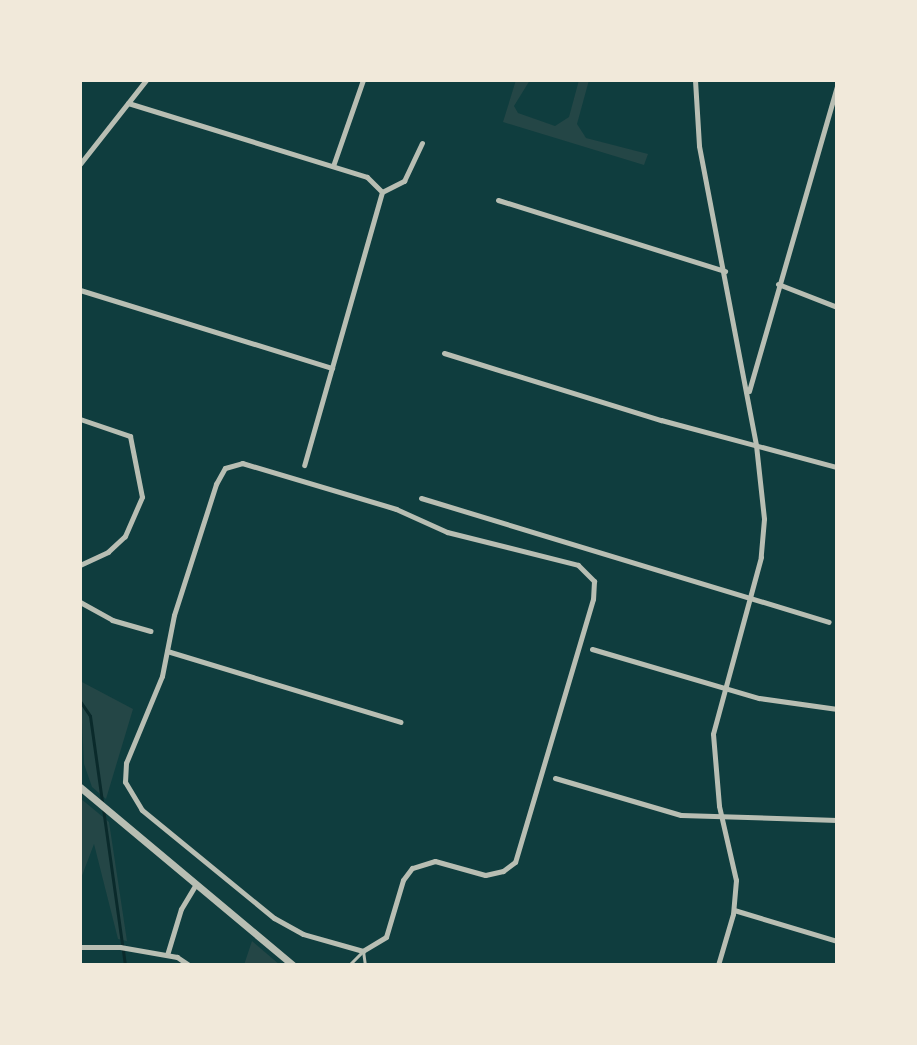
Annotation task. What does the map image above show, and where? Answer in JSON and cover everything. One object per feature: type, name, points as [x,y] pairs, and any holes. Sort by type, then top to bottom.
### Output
[{"type":"street","points":[[80,164],[146,80]]},
{"type":"street","points":[[333,166],[363,80]]},
{"type":"street","points":[[695,80],[699,146],[756,445],[764,538],[725,688],[712,753],[723,817],[734,856],[734,910],[718,965]]},
{"type":"street","points":[[747,396],[837,86]]},
{"type":"street","points":[[128,103],[372,179],[382,192]]},
{"type":"street","points":[[304,465],[382,192],[404,181],[422,143]]},
{"type":"street","points":[[498,200],[725,271]]},
{"type":"street","points":[[778,284],[837,307]]},
{"type":"street","points":[[80,290],[332,368]]},
{"type":"street","points":[[444,353],[837,467]]},
{"type":"street","points":[[80,419],[130,436],[142,497],[125,536],[108,552],[80,565]]},
{"type":"street","points":[[230,466],[254,466],[396,509],[447,532],[578,565],[594,581],[593,599],[515,862],[503,871],[485,875],[435,861],[412,868],[403,880],[386,937],[363,951],[303,934],[274,918],[128,794],[126,763],[167,651],[207,509],[221,472],[230,466]]},
{"type":"street","points":[[421,498],[829,622]]},
{"type":"street","points":[[80,602],[112,620],[150,631]]},
{"type":"street","points":[[592,649],[725,688],[837,709]]},
{"type":"street","points":[[167,651],[400,722]]},
{"type":"street","points":[[555,778],[681,815],[837,820]]},
{"type":"street","points":[[80,787],[293,965]]},
{"type":"street","points":[[167,955],[181,909],[196,884]]},
{"type":"street","points":[[734,910],[837,941]]},
{"type":"street","points":[[80,947],[127,948],[167,955],[189,965]]},
{"type":"lane","points":[[349,965],[363,951]]},
{"type":"lane","points":[[363,951],[365,965]]},
{"type":"shaded area","points":[[516,80],[530,80],[514,106],[518,113],[555,126],[569,117],[579,80],[589,80],[577,124],[586,138],[648,154],[644,165],[503,122]]},
{"type":"shaded area","points":[[80,681],[133,709],[106,799],[92,787],[84,764]]},
{"type":"shaded area","points":[[80,798],[109,822],[127,941],[118,939],[94,844],[80,881]]},
{"type":"shaded area","points":[[252,941],[280,965],[244,965]]},
{"type":"waterway","points":[[80,701],[90,716],[125,965]]}]
